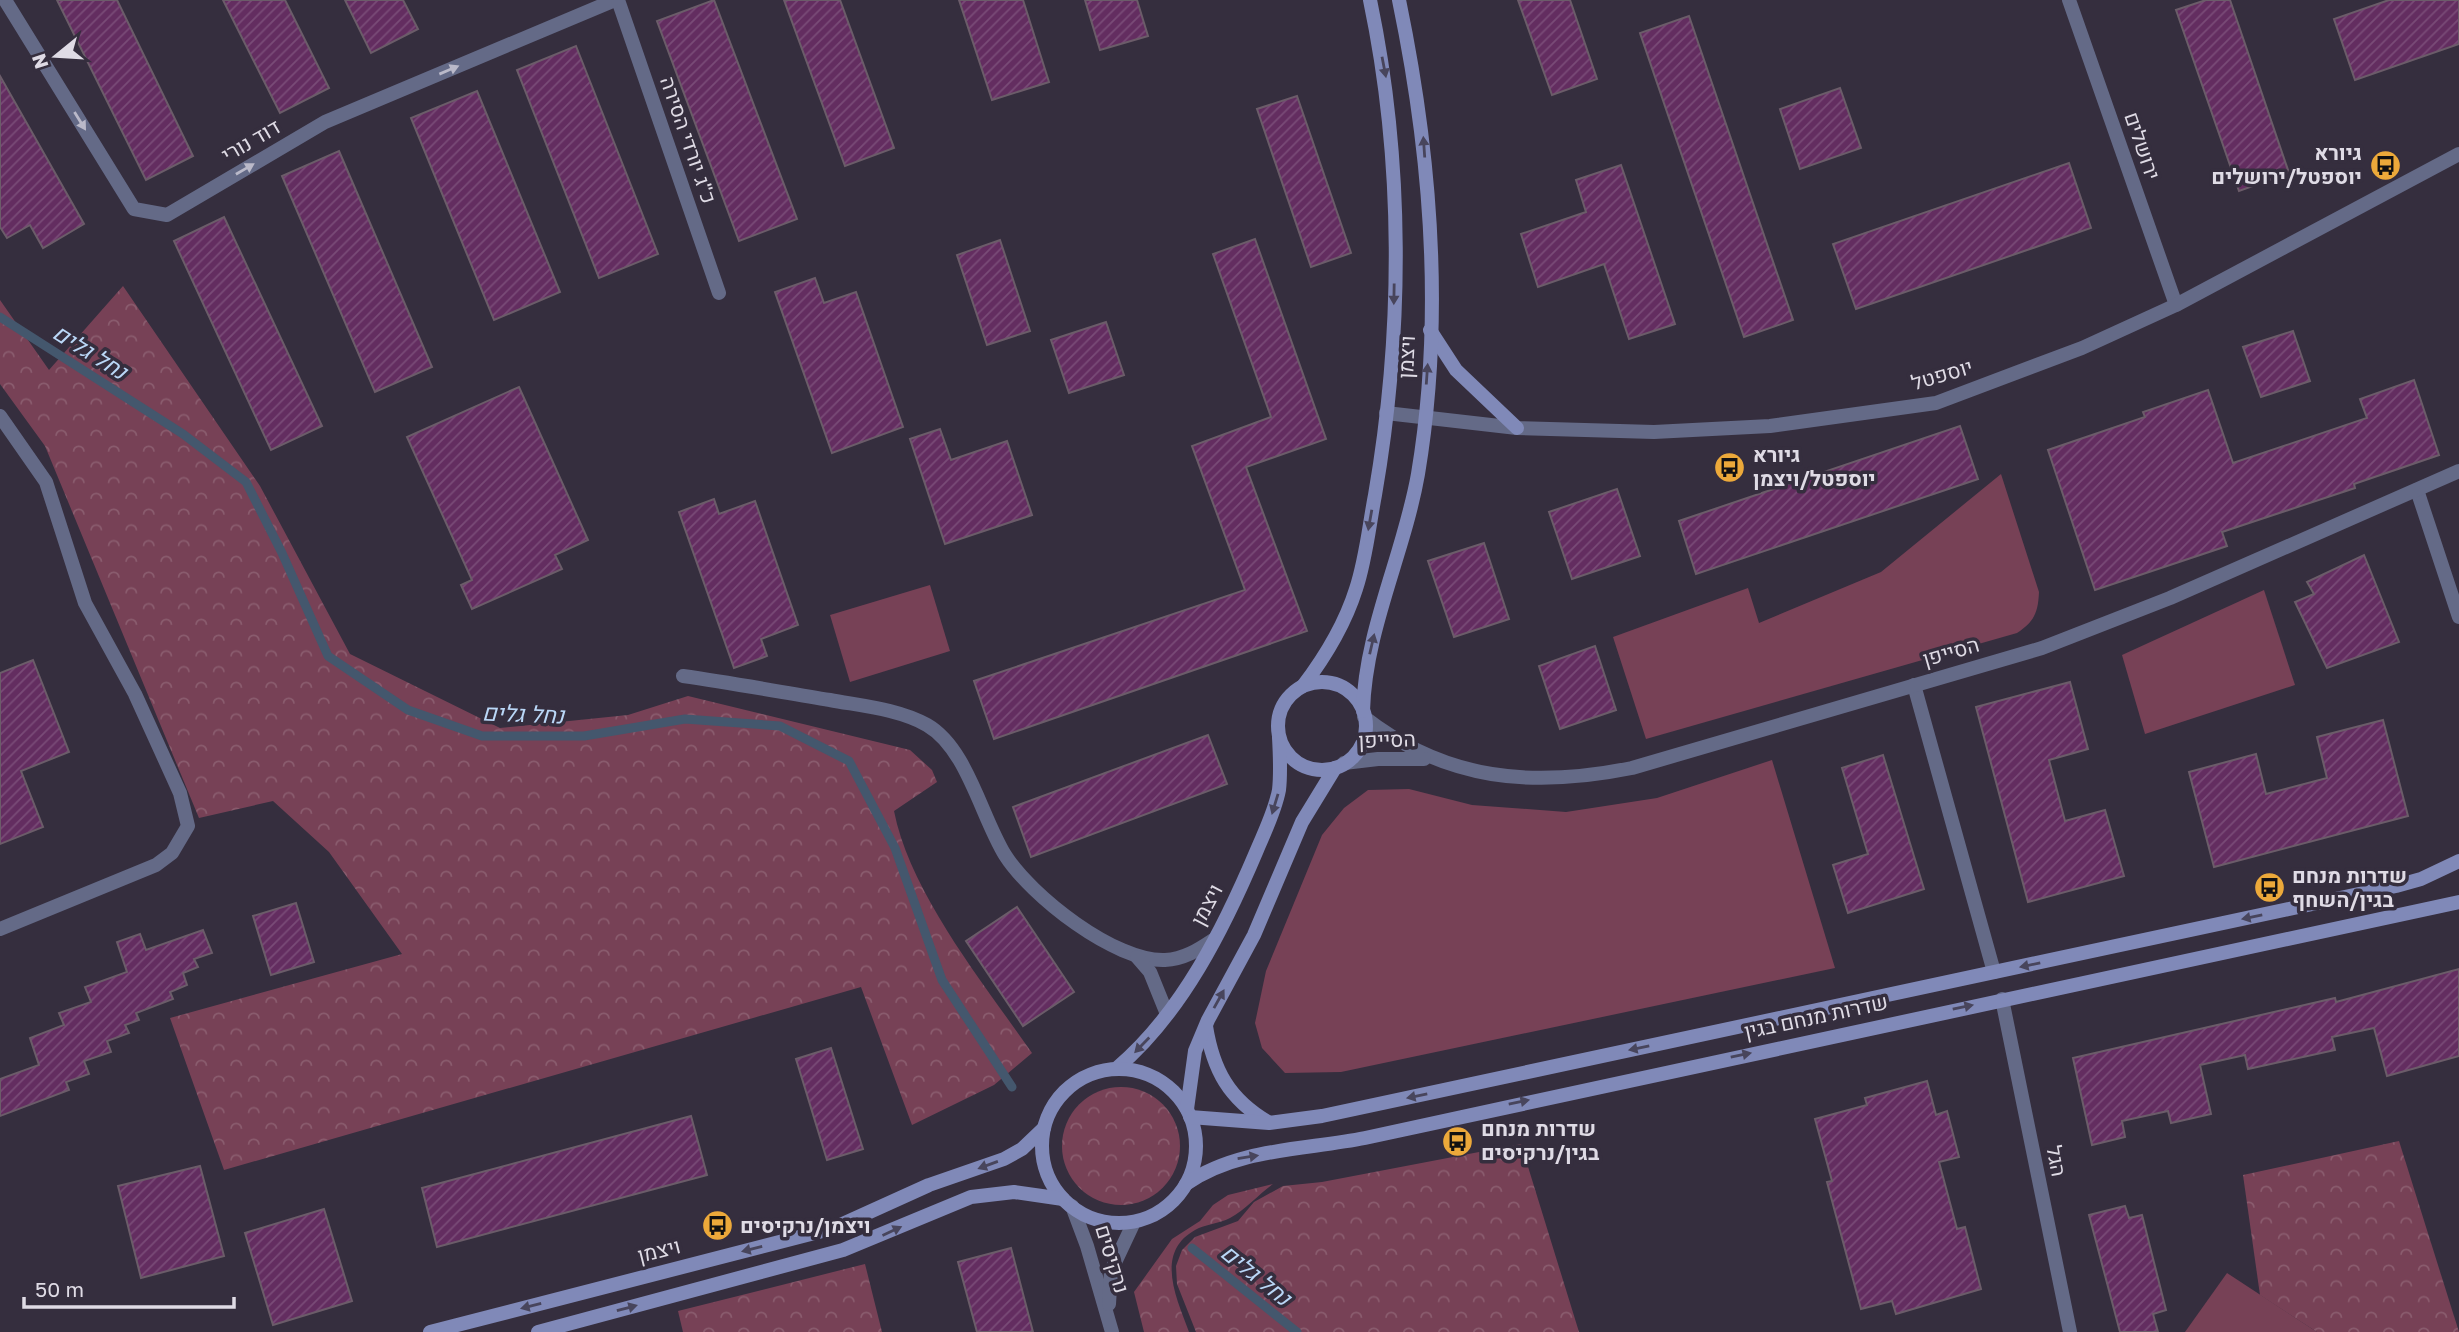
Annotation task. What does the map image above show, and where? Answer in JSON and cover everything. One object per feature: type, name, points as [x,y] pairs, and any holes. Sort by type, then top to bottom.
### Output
[{"type":"street","name":"דוד נורי","points":[[5,0],[134,209],[167,215],[325,122],[616,0]]},
{"type":"street","name":"כ\"ג יורדי הסירה","points":[[616,0],[719,293]]},
{"type":"street","name":"ויצמן","points":[[1303,686],[1333,640],[1357,588],[1387,413],[1393,342],[1395,210],[1386,75],[1370,0]]},
{"type":"street","name":"ויצמן","points":[[1364,714],[1368,662],[1405,533],[1417,477],[1430,330],[1429,221],[1423,127],[1399,0]]},
{"type":"street","name":"ירושלים","points":[[2069,0],[2176,305]]},
{"type":"street","name":"יוספטל","points":[[1387,413],[1517,428],[1654,432],[1770,426],[1936,402],[2082,348],[2176,305],[2459,154]]},
{"type":"street","points":[[1430,330],[1456,370],[1517,428]]},
{"type":"street","points":[[0,416],[46,482],[85,603],[141,707],[180,793],[188,826],[172,853],[156,865],[0,929]]},
{"type":"street","name":"הסייפן","points":[[1340,765],[1378,759],[1432,759],[1516,777],[1593,776],[1672,758],[2042,648],[2096,628],[2459,471]]},
{"type":"street","points":[[2417,490],[2459,617]]},
{"type":"street","points":[[683,676],[886,710],[925,724],[943,736],[955,752],[990,830],[1007,858],[1027,881],[1089,932],[1137,957],[1181,958],[1213,940]]},
{"type":"street","points":[[1189,1114],[1165,1083],[1143,1072],[1117,1068],[1092,1073],[1070,1085],[1054,1104],[1044,1128],[1042,1153],[1049,1178],[1068,1202],[1083,1214],[1108,1223],[1134,1222],[1158,1213],[1177,1197],[1186,1184],[1196,1150],[1189,1114],[1191,1069],[1206,1025],[1254,935],[1302,822],[1340,765],[1358,751],[1364,739],[1364,714],[1346,689],[1332,682],[1303,686],[1290,695],[1282,707],[1279,737],[1296,761],[1321,770],[1340,765]]},
{"type":"street","points":[[1914,685],[1994,972]]},
{"type":"street","name":"הסייפן","points":[[1364,714],[1396,742],[1432,759]]},
{"type":"street","name":"ויצמן","points":[[1117,1068],[1150,1037],[1167,1014],[1213,940],[1242,884],[1279,792],[1279,737]]},
{"type":"street","name":"שדרות מנחם בגין","points":[[1189,1114],[1269,1123],[1336,1113],[2396,886],[2421,879],[2459,862]]},
{"type":"street","name":"שדרות מנחם בגין","points":[[1186,1184],[1210,1169],[1236,1159],[1365,1138],[2459,902]]},
{"type":"street","points":[[1137,957],[1160,992],[1167,1014]]},
{"type":"street","name":"הגל","points":[[2002,999],[2070,1332]]},
{"type":"street","points":[[1206,1025],[1216,1068],[1226,1087],[1252,1113],[1269,1123]]},
{"type":"street","name":"ויצמן","points":[[430,1332],[834,1228],[929,1185],[1004,1159],[1022,1149],[1044,1128]]},
{"type":"street","points":[[538,1332],[822,1257],[873,1240],[971,1197],[1014,1192],[1068,1202]]},
{"type":"street","name":"נרקיסים","points":[[1068,1202],[1087,1246],[1111,1329]]},
{"type":"street","name":"נרקיסים","points":[[1111,1329],[1108,1296],[1111,1271],[1134,1222]]},
{"type":"green space","points":[[123,286],[260,486],[350,654],[500,728],[628,715],[688,696],[910,750],[932,770],[937,782],[894,811],[903,842],[916,874],[951,937],[1032,1053],[994,1085],[912,1125],[861,987],[224,1170],[170,1018],[402,954],[329,852],[273,801],[199,818],[45,446],[0,384],[0,300],[49,370]]},
{"type":"green space","points":[[2001,474],[2039,592],[2034,616],[2023,629],[2017,633],[1646,739],[1613,637],[1748,588],[1759,623],[1881,572]]},
{"type":"green space","points":[[930,585],[950,651],[850,682],[830,615]]},
{"type":"green space","points":[[2264,590],[2295,685],[2145,734],[2122,655]]},
{"type":"green space","points":[[1772,760],[1835,968],[1341,1072],[1285,1073],[1262,1048],[1255,1023],[1266,971],[1322,835],[1344,808],[1368,790],[1409,789],[1472,805],[1566,812],[1657,798]]},
{"type":"green space","points":[[1121,1087],[1154,1097],[1170,1113],[1180,1146],[1170,1179],[1154,1195],[1121,1205],[1088,1195],[1072,1179],[1062,1146],[1072,1113],[1088,1097]]},
{"type":"green space","points":[[2399,1141],[2459,1332],[2317,1332],[2260,1295],[2243,1175]]},
{"type":"green space","points":[[1521,1144],[1579,1332],[1196,1332],[1177,1284],[1176,1266],[1182,1250],[1195,1237],[1238,1221],[1254,1202],[1283,1186],[1322,1182]]},
{"type":"green space","points":[[1273,1184],[1230,1218],[1195,1230],[1182,1240],[1175,1251],[1172,1277],[1189,1332],[1144,1332],[1134,1292],[1172,1239],[1200,1221],[1213,1205],[1228,1195]]},
{"type":"green space","points":[[865,1264],[882,1332],[683,1332],[678,1311]]},
{"type":"green space","points":[[2227,1273],[2317,1332],[2185,1332]]},
{"type":"building","points":[[57,0],[117,0],[193,156],[146,180]]},
{"type":"building","points":[[223,0],[285,0],[329,88],[280,113]]},
{"type":"building","points":[[345,0],[403,0],[418,29],[371,53]]},
{"type":"building","points":[[714,0],[797,219],[739,241],[657,21]]},
{"type":"building","points":[[784,0],[840,0],[894,148],[845,166]]},
{"type":"building","points":[[959,0],[1023,0],[1049,82],[992,100]]},
{"type":"building","points":[[1085,0],[1137,0],[1148,36],[1100,50]]},
{"type":"building","points":[[1518,0],[1570,0],[1597,79],[1552,95]]},
{"type":"building","points":[[2206,0],[2230,0],[2289,173],[2239,191],[2176,10]]},
{"type":"building","points":[[2389,0],[2459,0],[2459,44],[2355,80],[2334,19]]},
{"type":"building","points":[[1689,16],[1793,320],[1744,337],[1640,33]]},
{"type":"building","points":[[576,46],[658,254],[599,278],[517,70]]},
{"type":"building","points":[[0,76],[84,224],[43,248],[30,225],[7,238],[0,227]]},
{"type":"building","points":[[1840,88],[1861,148],[1800,169],[1780,109]]},
{"type":"building","points":[[477,91],[560,292],[494,320],[411,118]]},
{"type":"building","points":[[1297,96],[1351,253],[1311,267],[1257,109]]},
{"type":"building","points":[[339,151],[432,367],[375,392],[282,176]]},
{"type":"building","points":[[2069,163],[2091,228],[1856,309],[1833,244]]},
{"type":"building","points":[[1621,165],[1675,324],[1629,339],[1604,264],[1538,287],[1521,234],[1586,212],[1576,180]]},
{"type":"building","points":[[224,217],[322,426],[271,450],[174,241]]},
{"type":"building","points":[[1255,239],[1326,439],[1246,467],[1307,631],[994,739],[974,681],[1245,590],[1192,446],[1271,417],[1213,254]]},
{"type":"building","points":[[1000,240],[1030,331],[987,345],[957,255]]},
{"type":"building","points":[[815,278],[824,303],[856,292],[903,427],[832,453],[775,292]]},
{"type":"building","points":[[1106,322],[1124,375],[1069,393],[1051,340]]},
{"type":"building","points":[[2293,331],[2310,381],[2261,397],[2243,347]]},
{"type":"building","points":[[2414,380],[2439,455],[2354,484],[2355,488],[2222,532],[2227,546],[2095,590],[2048,450],[2145,417],[2143,412],[2208,390],[2233,463],[2367,418],[2360,399]]},
{"type":"building","points":[[519,387],[588,540],[555,555],[562,569],[472,609],[461,585],[472,580],[407,437]]},
{"type":"building","points":[[1960,426],[1978,479],[1696,574],[1679,521]]},
{"type":"building","points":[[940,429],[951,460],[1007,441],[1032,515],[945,544],[910,439]]},
{"type":"building","points":[[1617,489],[1640,556],[1572,579],[1549,512]]},
{"type":"building","points":[[714,499],[719,514],[755,501],[798,625],[761,639],[767,656],[734,668],[679,512]]},
{"type":"building","points":[[1484,543],[1509,619],[1454,637],[1428,561]]},
{"type":"building","points":[[2364,555],[2399,642],[2327,668],[2295,602],[2314,594],[2307,582]]},
{"type":"building","points":[[1595,646],[1616,710],[1560,729],[1539,666]]},
{"type":"building","points":[[33,660],[69,752],[21,771],[43,827],[0,844],[0,673]]},
{"type":"building","points":[[2070,682],[2088,749],[2049,760],[2065,821],[2105,810],[2124,876],[2028,902],[1976,707]]},
{"type":"building","points":[[2383,720],[2408,816],[2214,867],[2189,772],[2256,754],[2266,794],[2327,778],[2317,737]]},
{"type":"building","points":[[1208,735],[1227,784],[1031,857],[1013,807]]},
{"type":"building","points":[[1883,755],[1924,889],[1848,913],[1833,865],[1868,854],[1842,768]]},
{"type":"building","points":[[296,903],[314,962],[271,975],[253,916]]},
{"type":"building","points":[[1017,907],[1074,992],[1023,1026],[966,941]]},
{"type":"building","points":[[203,930],[212,953],[194,959],[198,967],[183,973],[187,985],[170,992],[173,999],[136,1013],[139,1020],[125,1025],[129,1033],[107,1041],[111,1052],[84,1061],[89,1074],[66,1082],[69,1090],[0,1116],[0,1079],[39,1065],[30,1038],[64,1025],[59,1013],[91,1002],[85,987],[127,972],[117,942],[140,934],[146,950]]},
{"type":"building","points":[[2459,969],[2459,1056],[2387,1076],[2374,1028],[2332,1037],[2335,1050],[2248,1069],[2245,1055],[2200,1065],[2211,1114],[2171,1123],[2168,1111],[2122,1121],[2125,1137],[2092,1145],[2073,1058],[2335,998],[2336,1002]]},
{"type":"building","points":[[831,1048],[863,1149],[827,1160],[796,1059]]},
{"type":"building","points":[[1927,1081],[1936,1115],[1947,1111],[1959,1157],[1939,1162],[1957,1229],[1965,1227],[1981,1289],[1896,1314],[1892,1301],[1861,1309],[1827,1182],[1832,1181],[1815,1119],[1867,1105],[1865,1098]]},
{"type":"building","points":[[691,1116],[707,1175],[437,1247],[422,1188]]},
{"type":"building","points":[[200,1166],[224,1256],[141,1278],[118,1186]]},
{"type":"building","points":[[2125,1206],[2129,1218],[2142,1215],[2166,1310],[2153,1314],[2158,1332],[2120,1332],[2089,1215]]},
{"type":"building","points":[[324,1209],[352,1301],[273,1325],[245,1233]]},
{"type":"building","points":[[1011,1248],[1033,1332],[977,1332],[958,1262]]},
{"type":"waterway","name":"נחל גלים","points":[[0,317],[183,434],[246,482],[282,553],[328,656],[408,710],[482,736],[584,736],[685,719],[780,726],[849,761],[895,848],[942,980],[1012,1087]]},
{"type":"waterway","name":"נחל גלים","points":[[1192,1248],[1297,1332]]},
{"type":"place","name":"גיורא יוספטל/ירושלים","points":[[2385,165]]},
{"type":"place","name":"גיורא יוספטל/ויצמן","points":[[1730,467]]},
{"type":"place","name":"שדרות מנחם בגין/השחף","points":[[2269,888]]},
{"type":"place","name":"שדרות מנחם בגין/נרקיסים","points":[[1458,1141]]},
{"type":"place","name":"ויצמן/נרקיסים","points":[[717,1226]]}]
